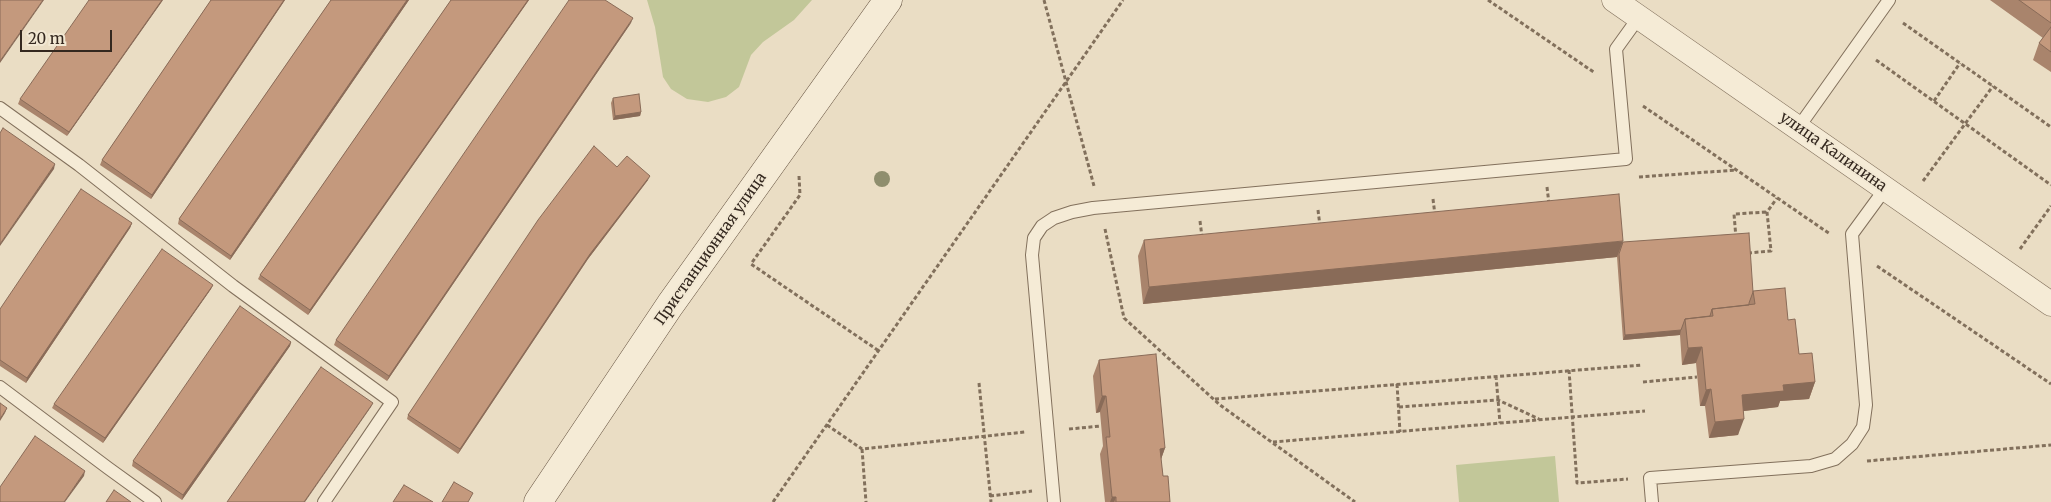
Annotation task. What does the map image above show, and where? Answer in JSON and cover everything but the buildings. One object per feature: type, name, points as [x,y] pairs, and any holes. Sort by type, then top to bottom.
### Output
[{"type":"main road","name":"Пристанционная улица","points":[[538,502],[670,305],[888,0]]},
{"type":"street","name":"улица Калинина","points":[[1614,0],[2051,304]]},
{"type":"lane","points":[[1798,128],[1889,0]]},
{"type":"lane","points":[[1053,496],[1032,255],[1034,238],[1042,226],[1054,218],[1072,212],[1100,208],[1626,158],[1616,49],[1639,17]]},
{"type":"lane","points":[[0,108],[79,165],[233,286],[392,402],[324,502]]},
{"type":"lane","points":[[1652,502],[1650,478],[1811,466],[1835,459],[1852,444],[1863,427],[1866,405],[1852,234],[1885,189]]},
{"type":"lane","points":[[0,387],[155,502]]},
{"type":"path","points":[[1044,0],[1100,208],[1124,318],[1214,399],[1355,502]]},
{"type":"path","points":[[773,502],[1123,0]]},
{"type":"path","points":[[1488,0],[2051,384]]},
{"type":"path","points":[[1904,23],[2051,127]]},
{"type":"path","points":[[1876,60],[2051,185]]},
{"type":"path","points":[[1934,101],[1960,63]]},
{"type":"path","points":[[1906,203],[1993,86]]},
{"type":"path","points":[[1637,177],[1736,170]]},
{"type":"path","points":[[1537,186],[1556,185]]},
{"type":"path","points":[[1547,186],[1550,209]]},
{"type":"path","points":[[800,195],[752,264],[879,351]]},
{"type":"path","points":[[1433,196],[1436,220]]},
{"type":"path","points":[[1748,253],[1771,251],[1767,212],[1777,198]]},
{"type":"path","points":[[1318,206],[1321,230]]},
{"type":"path","points":[[2004,272],[2051,206]]},
{"type":"path","points":[[1736,239],[1734,214],[1767,212]]},
{"type":"path","points":[[1200,217],[1202,242]]},
{"type":"path","points":[[1214,399],[1642,364]]},
{"type":"path","points":[[1569,370],[1577,483],[1650,478]]},
{"type":"path","points":[[1496,376],[1500,424]]},
{"type":"path","points":[[1643,382],[1697,377]]},
{"type":"path","points":[[979,384],[991,502]]},
{"type":"path","points":[[1397,384],[1400,432]]},
{"type":"path","points":[[1399,407],[1498,400],[1541,420]]},
{"type":"path","points":[[1272,442],[1645,411]]},
{"type":"path","points":[[827,425],[862,449],[1048,430]]},
{"type":"path","points":[[1067,438],[1067,429],[1101,426]]},
{"type":"path","points":[[1859,462],[2051,444]]},
{"type":"path","points":[[862,449],[866,502]]},
{"type":"path","points":[[990,496],[1053,496]]},
{"type":"green space","points":[[647,0],[812,0],[794,20],[763,42],[751,55],[739,87],[726,97],[708,102],[687,99],[671,89],[663,77],[655,27]]},
{"type":"green space","points":[[1555,456],[1559,502],[1459,502],[1456,465]]}]
